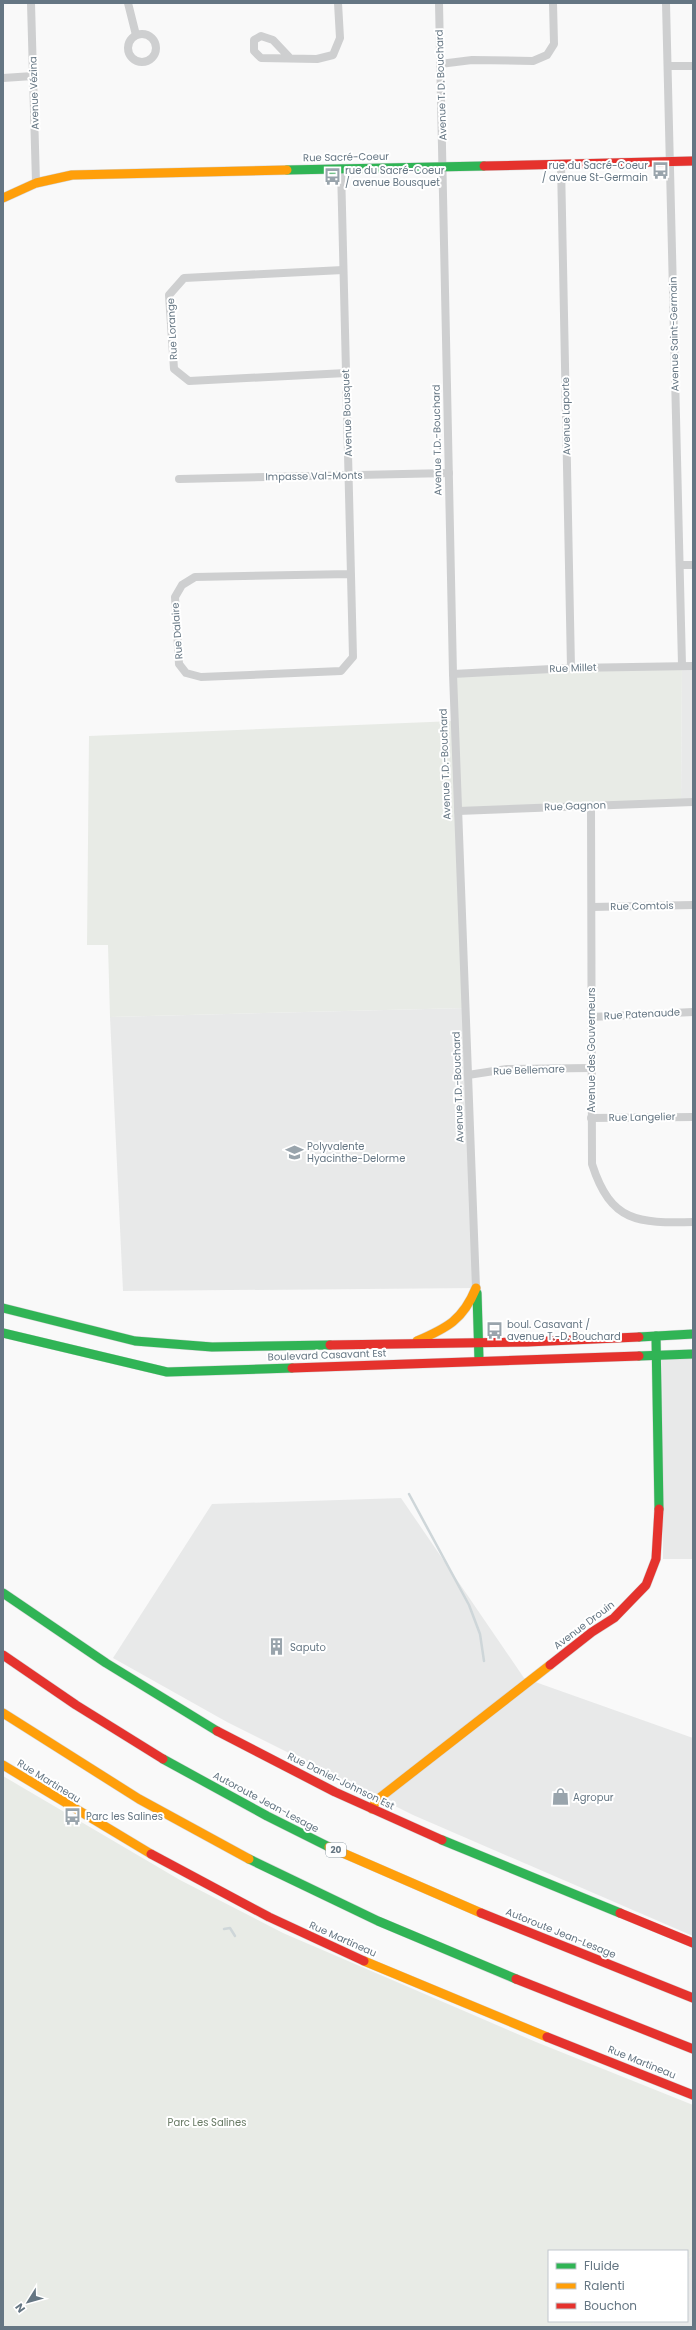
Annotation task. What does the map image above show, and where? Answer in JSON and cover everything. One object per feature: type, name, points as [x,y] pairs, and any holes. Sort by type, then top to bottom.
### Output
[{"type":"main road","name":"Rue Sacré-Coeur","points":[[3,198],[36,183],[72,175],[341,168],[693,162]]},
{"type":"main road","name":"Avenue T.D.-Bouchard","points":[[476,1288],[479,1360]]},
{"type":"main road","points":[[412,1344],[452,1325],[466,1310],[476,1288]]},
{"type":"main road","name":"Boulevard Casavant Est","points":[[3,1308],[135,1341],[212,1347],[412,1344],[478,1341],[527,1342],[693,1334]]},
{"type":"main road","name":"Boulevard Casavant Est","points":[[3,1333],[167,1372],[479,1360],[693,1354]]},
{"type":"main road","points":[[656,1336],[657,1355]]},
{"type":"main road","name":"Avenue Drouin","points":[[372,1809],[376,1801],[382,1796],[592,1632],[614,1618],[646,1586],[656,1559],[659,1527],[657,1355]]},
{"type":"main road","name":"Rue Daniel-Johnson Est","points":[[3,1593],[120,1672],[175,1706],[268,1758],[372,1809],[693,1943]]},
{"type":"main road","name":"Autoroute Jean-Lesage","points":[[3,1655],[67,1699],[152,1752],[292,1829],[420,1887],[693,1998]]},
{"type":"main road","points":[[3,1713],[143,1801],[287,1878],[419,1938],[693,2049]]},
{"type":"main road","name":"Rue Martineau","points":[[3,1765],[151,1855],[302,1933],[420,1984],[693,2095]]},
{"type":"street","name":"Avenue Vézina","points":[[31,3],[36,183]]},
{"type":"street","points":[[128,3],[136,35]]},
{"type":"street","points":[[288,57],[317,59],[333,55],[340,38],[338,3]]},
{"type":"street","name":"Avenue T. D. Bouchard","points":[[438,3],[443,166]]},
{"type":"street","points":[[440,64],[472,60],[533,61],[547,55],[554,44],[553,3]]},
{"type":"street","name":"Avenue Saint-Germain","points":[[666,3],[682,665]]},
{"type":"street","points":[[668,66],[693,66]]},
{"type":"street","points":[[3,78],[33,76]]},
{"type":"street","name":"Avenue Laporte","points":[[561,164],[571,668]]},
{"type":"street","name":"Avenue T.D.-Bouchard","points":[[443,166],[453,674],[476,1288]]},
{"type":"street","name":"Avenue Bousquet","points":[[341,168],[354,657]]},
{"type":"street","name":"Rue Lorange","points":[[343,270],[184,278],[169,295],[174,369],[189,381],[346,373]]},
{"type":"street","name":"Impasse Val-Monts","points":[[179,479],[449,472]]},
{"type":"street","points":[[680,565],[693,565]]},
{"type":"street","name":"Rue Dalaire","points":[[351,574],[195,577],[182,585],[175,597],[179,664],[186,673],[201,677],[342,671],[354,657]]},
{"type":"street","name":"Rue Millet","points":[[453,674],[571,668],[693,666]]},
{"type":"street","name":"Rue Gagnon","points":[[458,811],[693,802]]},
{"type":"street","name":"Avenue des Gouverneurs","points":[[591,806],[592,1164],[598,1184],[616,1208],[633,1219],[693,1222]]},
{"type":"street","name":"Rue Comtois","points":[[592,907],[693,905]]},
{"type":"street","name":"Rue Patenaude","points":[[591,1017],[693,1012]]},
{"type":"street","name":"Rue Bellemare","points":[[468,1075],[507,1069],[591,1068]]},
{"type":"street","name":"Rue Langelier","points":[[591,1118],[693,1117]]},
{"type":"shaded area","points":[[682,665],[693,666],[693,802],[681,802]]},
{"type":"shaded area","name":"Polyvalente Hyacinthe-Delorme","points":[[466,1008],[476,1288],[123,1291],[110,1017]]},
{"type":"shaded area","points":[[662,1359],[693,1359],[693,1559],[663,1559]]},
{"type":"shaded area","points":[[401,1498],[524,1678],[693,1738],[693,1936],[413,1815],[227,1722],[113,1658],[212,1504]]},
{"type":"shaded area","points":[[693,2255],[693,2327],[586,2327],[594,2322],[688,2322],[688,2258]]},
{"type":"green space","points":[[682,665],[681,802],[458,811],[466,1008],[110,1017],[108,945],[87,945],[89,736],[454,721],[453,674]]},
{"type":"green space","name":"Parc Les Salines","points":[[3,1776],[180,1880],[283,1933],[536,2042],[693,2105],[693,2255],[688,2258],[688,2250],[548,2250],[548,2322],[594,2322],[587,2327],[3,2327]]},
{"type":"waterway","points":[[409,1494],[469,1605],[480,1634],[484,1661]]},
{"type":"waterway","points":[[224,1929],[230,1928],[235,1936]]},
{"type":"traffic: fast","points":[[287,170],[484,166]]},
{"type":"traffic: fast","points":[[477,1293],[479,1360]]},
{"type":"traffic: fast","points":[[3,1308],[135,1341],[212,1347],[330,1345]]},
{"type":"traffic: fast","points":[[3,1333],[167,1372],[292,1368]]},
{"type":"traffic: fast","points":[[639,1337],[693,1334]]},
{"type":"traffic: fast","points":[[656,1336],[659,1509]]},
{"type":"traffic: fast","points":[[639,1356],[693,1354]]},
{"type":"traffic: fast","points":[[3,1593],[106,1663],[217,1731]]},
{"type":"traffic: fast","points":[[163,1759],[267,1816],[329,1847]]},
{"type":"traffic: fast","points":[[442,1840],[620,1913]]},
{"type":"traffic: fast","points":[[249,1859],[378,1921],[516,1979]]},
{"type":"traffic: slow","points":[[3,198],[36,183],[72,175],[287,170]]},
{"type":"traffic: slow","points":[[417,1341],[437,1332],[453,1322],[466,1308],[476,1288]]},
{"type":"traffic: slow","points":[[372,1809],[376,1801],[382,1796],[550,1665]]},
{"type":"traffic: slow","points":[[3,1713],[139,1799],[249,1859]]},
{"type":"traffic: slow","points":[[3,1765],[151,1854]]},
{"type":"traffic: slow","points":[[329,1847],[481,1913]]},
{"type":"traffic: slow","points":[[364,1961],[547,2037]]},
{"type":"traffic: jam","points":[[484,166],[693,161]]},
{"type":"traffic: jam","points":[[330,1345],[527,1342],[639,1337]]},
{"type":"traffic: jam","points":[[292,1368],[639,1356]]},
{"type":"traffic: jam","points":[[550,1665],[592,1632],[614,1618],[646,1585],[656,1559],[659,1509]]},
{"type":"traffic: jam","points":[[3,1655],[76,1705],[163,1759]]},
{"type":"traffic: jam","points":[[217,1731],[335,1792],[442,1840]]},
{"type":"traffic: jam","points":[[151,1854],[269,1917],[364,1961]]},
{"type":"traffic: jam","points":[[481,1913],[693,1998]]},
{"type":"traffic: jam","points":[[620,1913],[693,1943]]},
{"type":"traffic: jam","points":[[516,1979],[693,2049]]},
{"type":"traffic: jam","points":[[547,2037],[693,2095]]},
{"type":"place","name":"rue du Sacré-Coeur / avenue St-Germain","points":[[661,171]]},
{"type":"place","name":"rue du Sacré-Coeur / avenue Bousquet","points":[[332,176]]},
{"type":"place","name":"Polyvalente Hyacinthe-Delorme","points":[[294,1152]]},
{"type":"place","name":"boul. Casavant / avenue T.-D. Bouchard","points":[[494,1330]]},
{"type":"place","name":"Saputo","points":[[277,1647]]},
{"type":"place","name":"Agropur","points":[[560,1797]]},
{"type":"place","name":"Parc les Salines","points":[[73,1816]]}]
